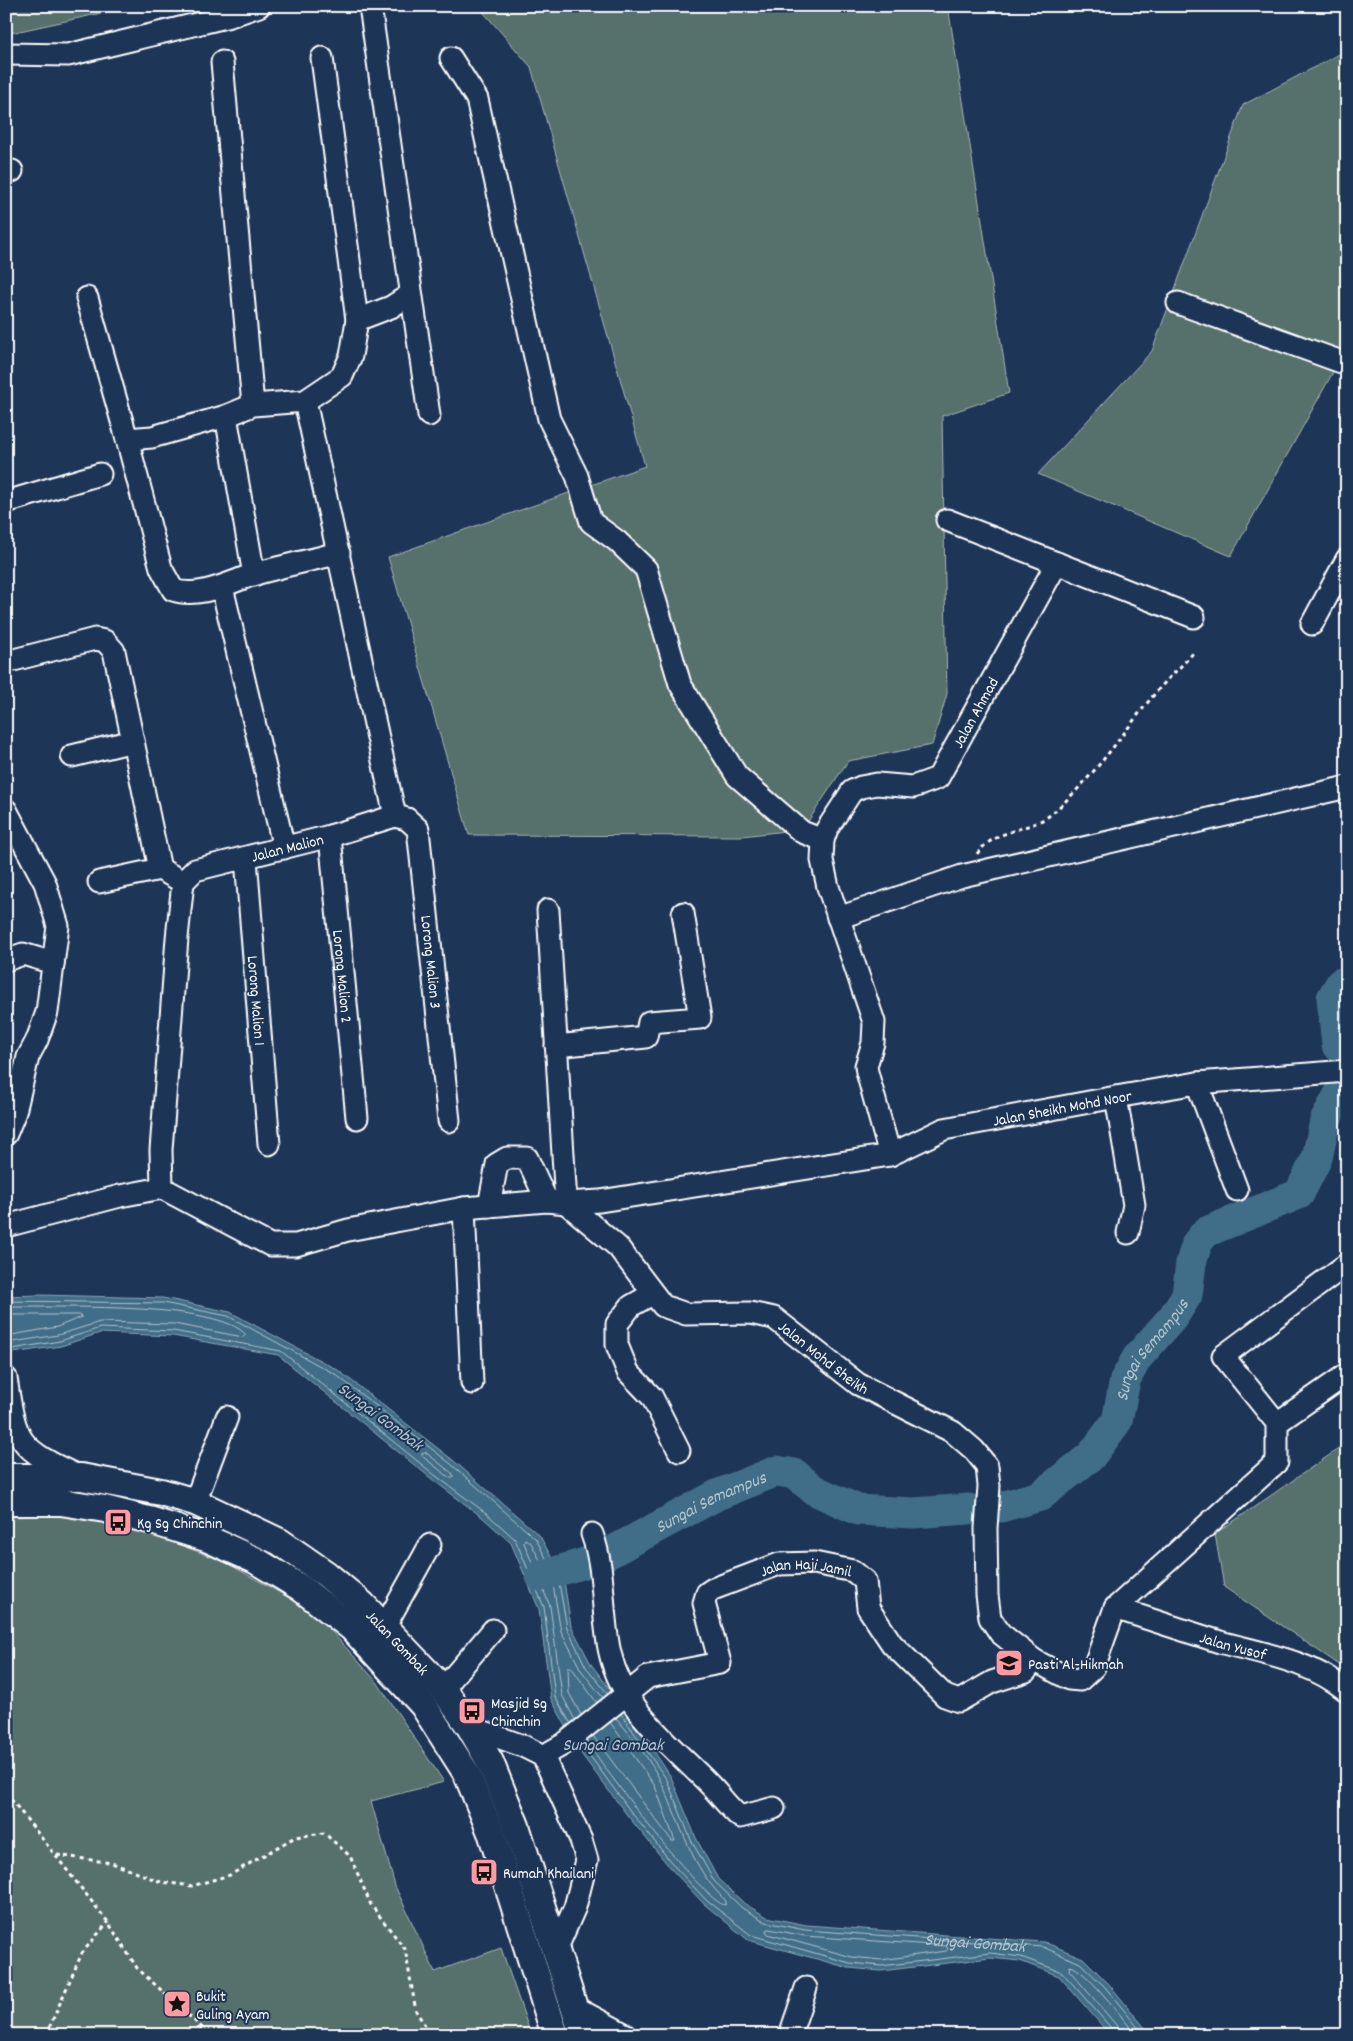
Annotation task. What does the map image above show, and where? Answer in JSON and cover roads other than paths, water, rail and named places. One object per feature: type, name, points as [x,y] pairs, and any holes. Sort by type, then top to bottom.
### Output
[{"type":"main road","name":"Jalan Gombak","points":[[6,1477],[81,1477],[161,1492],[195,1502],[280,1542],[326,1574],[385,1626],[443,1689],[470,1727],[490,1762],[516,1826],[583,2035]]},
{"type":"main road","name":"Jalan Gombak","points":[[6,1502],[61,1502],[105,1509],[149,1520],[206,1538],[255,1560],[301,1588],[352,1628],[423,1704],[467,1774],[492,1835],[556,2035]]},
{"type":"street","points":[[6,54],[68,55],[230,16],[259,6]]},
{"type":"street","points":[[370,6],[429,415]]},
{"type":"street","points":[[127,439],[152,437],[226,416],[253,406],[305,401],[342,376],[351,356],[356,320],[322,58]]},
{"type":"street","points":[[451,58],[477,99],[549,419],[577,476],[591,522],[617,541],[646,569],[680,684],[737,776],[802,832],[823,840],[822,860],[838,918],[874,1022],[873,1043],[866,1072],[890,1155]]},
{"type":"street","points":[[222,62],[253,406]]},
{"type":"street","points":[[356,320],[391,308],[411,294]]},
{"type":"street","points":[[87,298],[161,568],[173,590],[181,592],[222,587],[254,575],[339,554]]},
{"type":"street","points":[[1178,303],[1347,364]]},
{"type":"street","points":[[305,401],[395,816]]},
{"type":"street","points":[[226,416],[254,575]]},
{"type":"street","points":[[6,502],[100,474]]},
{"type":"street","points":[[947,520],[1194,617]]},
{"type":"street","points":[[1312,624],[1347,558]]},
{"type":"street","name":"Jalan Ahmad","points":[[823,840],[827,829],[848,797],[861,787],[878,784],[913,787],[938,778],[1057,563]]},
{"type":"street","points":[[222,587],[284,848]]},
{"type":"street","points":[[6,662],[95,639],[106,641],[114,651],[160,869]]},
{"type":"street","points":[[72,756],[133,741]]},
{"type":"street","points":[[838,918],[962,876],[1347,787]]},
{"type":"street","points":[[6,1134],[14,1112],[28,1057],[37,1040],[47,1012],[58,926],[44,883],[7,815]]},
{"type":"street","name":"Jalan Malion","points":[[184,882],[196,870],[246,859],[395,816]]},
{"type":"street","name":"Lorong Malion 3","points":[[395,816],[407,819],[418,829],[449,1121]]},
{"type":"street","name":"Lorong Malion 2","points":[[330,836],[357,1118]]},
{"type":"street","name":"Lorong Malion 1","points":[[246,859],[269,1144]]},
{"type":"street","points":[[6,1226],[120,1196],[162,1188],[162,1141],[177,938],[184,882],[160,869],[99,882]]},
{"type":"street","points":[[548,910],[556,1046],[556,1202]]},
{"type":"street","points":[[556,1046],[646,1038],[648,1022],[700,1018],[682,913]]},
{"type":"street","points":[[6,960],[23,954],[53,963]]},
{"type":"street","name":"Jalan Sheikh Mohd Noor","points":[[162,1188],[270,1245],[296,1244],[348,1230],[464,1208],[600,1201],[890,1155],[944,1129],[1116,1096],[1197,1083],[1347,1071]]},
{"type":"street","points":[[1197,1083],[1237,1190]]},
{"type":"street","points":[[1116,1096],[1134,1205],[1128,1233]]},
{"type":"street","points":[[489,1206],[497,1164],[507,1158],[527,1158],[556,1202]]},
{"type":"street","name":"Jalan Mohd Sheikh","points":[[556,1202],[618,1247],[663,1306],[686,1314],[750,1313],[774,1318],[858,1384],[953,1432],[974,1450],[987,1466],[989,1486],[986,1528],[987,1595],[990,1618],[1000,1634],[1034,1660],[1069,1679],[1080,1680],[1094,1667],[1115,1608]]},
{"type":"street","points":[[464,1208],[472,1383]]},
{"type":"street","points":[[1115,1608],[1277,1462],[1276,1423],[1223,1356],[1347,1264]]},
{"type":"street","points":[[652,1294],[631,1306],[617,1324],[618,1345],[628,1372],[652,1397],[679,1451]]},
{"type":"street","points":[[1276,1423],[1347,1374]]},
{"type":"street","points":[[6,1378],[12,1415],[22,1441],[34,1454],[81,1477]]},
{"type":"street","points":[[195,1502],[227,1417]]},
{"type":"street","points":[[594,1540],[602,1582],[602,1599],[610,1653],[616,1676],[636,1711],[659,1737],[710,1785],[740,1817],[774,1808]]},
{"type":"street","points":[[385,1626],[430,1545]]},
{"type":"street","name":"Jalan Haji Jamil","points":[[625,1694],[648,1677],[720,1663],[704,1602],[707,1593],[713,1589],[780,1564],[814,1563],[853,1571],[861,1575],[865,1581],[868,1608],[887,1637],[945,1696],[960,1701],[992,1682],[1026,1671],[1034,1660]]},
{"type":"street","name":"Jalan Yusof","points":[[1115,1608],[1219,1641],[1299,1663],[1334,1681],[1347,1692]]},
{"type":"street","points":[[443,1689],[494,1630]]},
{"type":"street","points":[[543,1756],[564,1744],[625,1694]]},
{"type":"street","points":[[470,1727],[523,1746],[543,1756],[581,1840],[587,1860],[576,1907],[556,1950]]},
{"type":"street","points":[[790,2035],[806,1988]]},
{"type":"street","points":[[574,2007],[626,2035]]},
{"type":"water","name":"Sungai Gombak","points":[[6,1296],[163,1298],[230,1312],[338,1370],[454,1461],[540,1536],[564,1581],[571,1626],[591,1664],[636,1724],[671,1777],[696,1838],[718,1879],[745,1904],[767,1917],[806,1925],[1044,1942],[1083,1958],[1108,1983],[1151,2035],[1110,2035],[1059,1976],[1020,1961],[990,1958],[881,1971],[849,1968],[748,1940],[704,1904],[672,1870],[627,1815],[582,1755],[551,1699],[539,1609],[511,1543],[482,1517],[278,1355],[173,1336],[100,1333],[61,1346],[6,1354]]},
{"type":"waterway","name":"Sungai Semampus","points":[[1337,1045],[1332,998],[1341,983],[1347,982]]},
{"type":"waterway","name":"Sungai Semampus","points":[[1001,1507],[1040,1496],[1091,1456],[1117,1421],[1125,1380],[1137,1358],[1173,1317],[1187,1295],[1191,1263],[1197,1243],[1206,1232],[1299,1194],[1317,1158],[1325,1121],[1343,1087]]},
{"type":"waterway","name":"Sungai Semampus","points":[[541,1576],[598,1559],[717,1495],[777,1471],[795,1474],[814,1490],[858,1510],[913,1513],[969,1509]]},
{"type":"place","name":"Kg Sg Chinchin","points":[[118,1522]]},
{"type":"place","name":"Pasti Al-Hikmah","points":[[1009,1663]]},
{"type":"place","name":"Masjid Sg Chinchin","points":[[472,1711]]},
{"type":"place","name":"Rumah Khailani","points":[[484,1872]]},
{"type":"place","name":"Bukit Guling Ayam","points":[[177,2004]]}]
